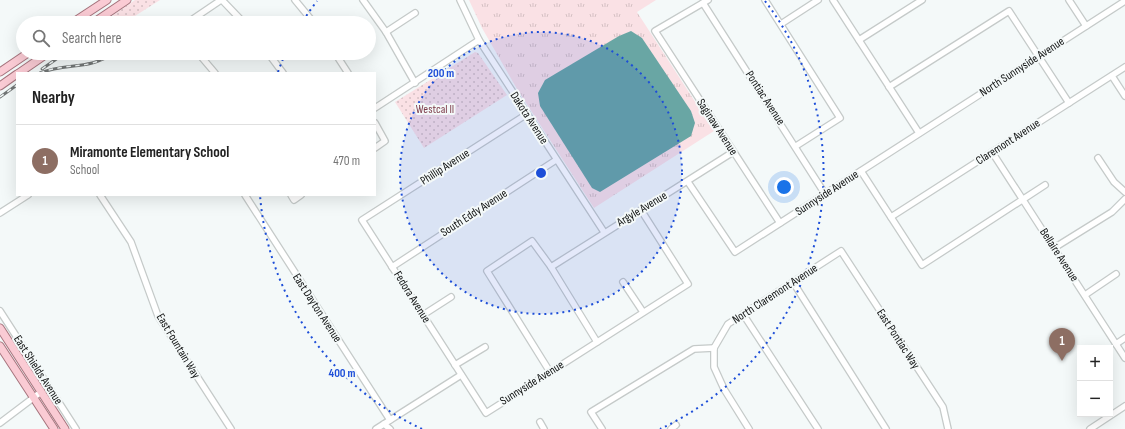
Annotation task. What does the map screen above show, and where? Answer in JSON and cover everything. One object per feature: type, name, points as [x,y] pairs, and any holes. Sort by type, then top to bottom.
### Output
[{"type":"main road","points":[[83,16],[107,0]]},
{"type":"main road","points":[[116,8],[120,0]]},
{"type":"main road","points":[[104,16],[127,0]]},
{"type":"main road","points":[[0,72],[18,60]]},
{"type":"main road","points":[[21,72],[38,60]]},
{"type":"main road","points":[[0,86],[16,75]]},
{"type":"main road","name":"East Shields Avenue","points":[[0,328],[65,429]]},
{"type":"main road","name":"East Shields Avenue","points":[[0,346],[54,429]]},
{"type":"street","points":[[198,16],[222,0],[237,16]]},
{"type":"street","points":[[295,0],[308,16]]},
{"type":"street","points":[[363,0],[374,16]]},
{"type":"street","name":"Dakota Avenue","points":[[460,0],[479,40],[604,232]]},
{"type":"street","points":[[765,0],[840,118],[796,146]]},
{"type":"street","points":[[781,24],[818,0]]},
{"type":"street","points":[[833,0],[919,133]]},
{"type":"street","points":[[859,40],[922,0]]},
{"type":"street","points":[[1069,0],[1086,26]]},
{"type":"street","name":"North Sunnyside Avenue","points":[[919,133],[1125,1]]},
{"type":"street","name":"Saginaw Avenue","points":[[706,2],[656,31],[780,223]]},
{"type":"street","name":"Pontiac Avenue","points":[[706,2],[825,194]]},
{"type":"street","points":[[889,87],[1009,11],[1040,56],[1069,103]]},
{"type":"street","points":[[386,32],[415,13]]},
{"type":"street","points":[[376,18],[386,32],[415,83]]},
{"type":"street","points":[[376,107],[479,40]]},
{"type":"street","points":[[204,60],[214,72]]},
{"type":"street","points":[[273,60],[282,72]]},
{"type":"street","points":[[339,60],[347,72]]},
{"type":"street","name":"Claremont Avenue","points":[[891,217],[1125,67]]},
{"type":"street","points":[[1112,76],[1125,96]]},
{"type":"street","name":"Phillip Avenue","points":[[362,220],[527,114]]},
{"type":"street","points":[[376,125],[385,141],[376,147]]},
{"type":"street","name":"Sunnyside Avenue","points":[[688,182],[735,252],[919,133]]},
{"type":"street","name":"Argyle Avenue","points":[[551,267],[604,232],[688,182],[733,152]]},
{"type":"street","name":"Bellaire Avenue","points":[[992,152],[1125,358]]},
{"type":"street","points":[[1098,158],[1114,182],[1125,192]]},
{"type":"street","name":"South Eddy Avenue","points":[[392,267],[556,160]]},
{"type":"street","points":[[861,171],[922,265],[1045,185]]},
{"type":"street","points":[[0,213],[26,196]]},
{"type":"street","name":"East Fountain Way","points":[[101,196],[131,242],[158,316],[231,429]]},
{"type":"street","name":"East Dayton Avenue","points":[[246,196],[390,420]]},
{"type":"street","points":[[1054,248],[1112,212],[1125,199]]},
{"type":"street","name":"Sunnyside Avenue","points":[[461,375],[486,413],[688,284],[641,210]]},
{"type":"street","name":"Fedora Avenue","points":[[362,220],[461,375]]},
{"type":"street","points":[[550,372],[486,271],[532,242],[551,267],[597,342]]},
{"type":"street","name":"North Claremont Avenue","points":[[714,348],[728,324],[841,251]]},
{"type":"street","name":"East Pontiac Way","points":[[841,251],[943,408],[948,429]]},
{"type":"street","points":[[1085,295],[1116,274]]},
{"type":"street","points":[[623,282],[643,312]]},
{"type":"street","points":[[793,282],[886,429]]},
{"type":"street","points":[[423,315],[452,297]]},
{"type":"street","name":"East Shields Avenue","points":[[0,311],[76,429]]},
{"type":"street","points":[[743,314],[818,429]]},
{"type":"street","points":[[1116,344],[1125,338]]},
{"type":"street","points":[[455,365],[485,347]]},
{"type":"street","points":[[602,429],[591,412],[694,349],[714,348],[714,367],[717,375],[749,429]]},
{"type":"street","points":[[385,427],[390,420],[461,375]]},
{"type":"street","points":[[0,423],[41,392]]},
{"type":"street","points":[[1094,428],[1125,406]]},
{"type":"street","points":[[540,422],[544,429]]},
{"type":"street","points":[[671,429],[676,425]]},
{"type":"street","points":[[376,429],[385,427],[390,429]]},
{"type":"green space","points":[[135,0],[160,0],[135,16],[113,15]]},
{"type":"green space","points":[[469,0],[656,0],[637,12],[714,131],[594,208],[517,89],[482,28]]},
{"type":"green space","name":"Westcal II","points":[[475,52],[478,53],[507,95],[424,148],[395,102]]},
{"type":"water","points":[[631,31],[642,38],[691,111],[695,123],[691,136],[600,192],[592,188],[540,106],[538,93],[545,80],[619,36]]},
{"type":"railway","points":[[42,69],[55,60]]},
{"type":"railway","points":[[43,72],[101,60]]},
{"type":"railway","points":[[0,97],[16,86]]},
{"type":"place","name":"Miramonte Elementary School","points":[[1062,361]]}]
